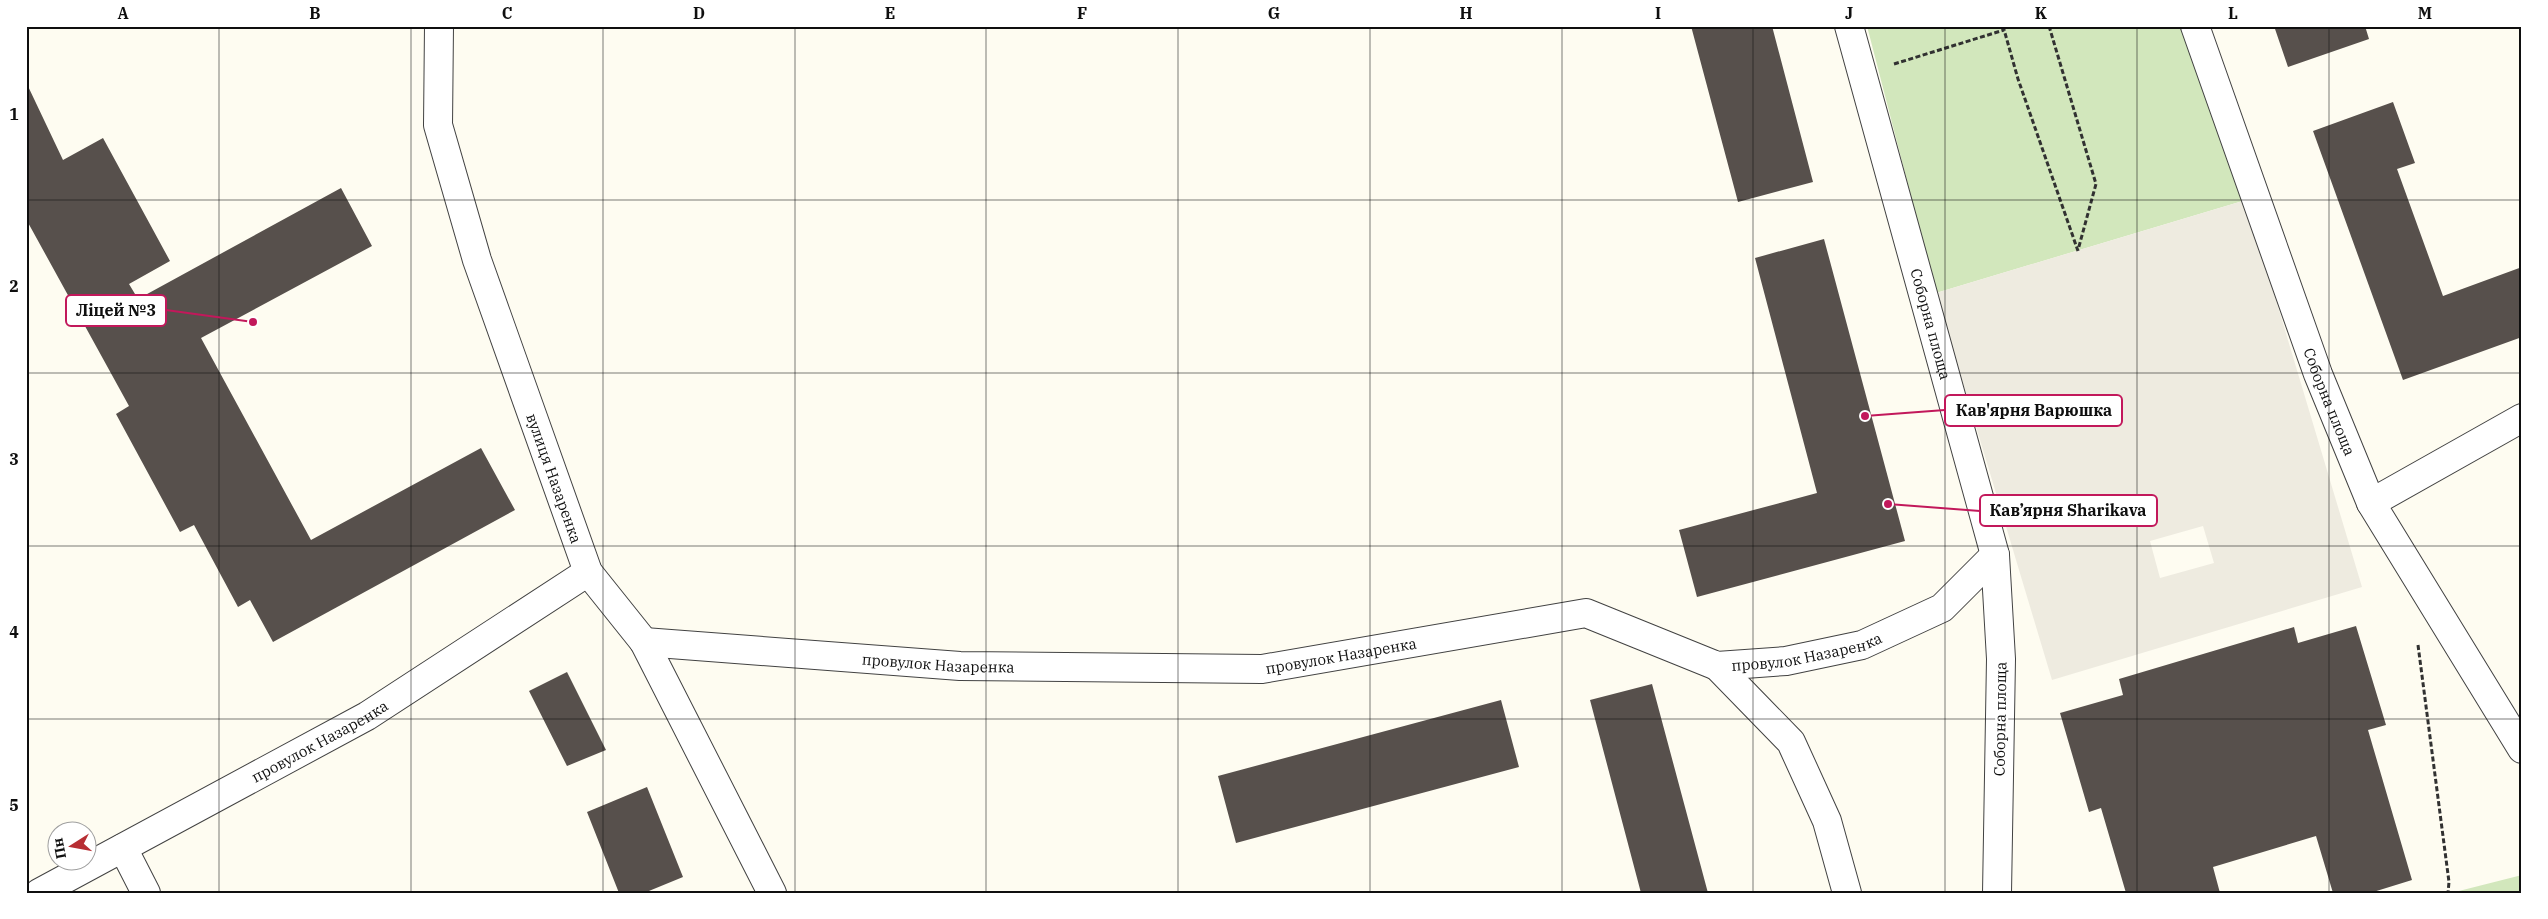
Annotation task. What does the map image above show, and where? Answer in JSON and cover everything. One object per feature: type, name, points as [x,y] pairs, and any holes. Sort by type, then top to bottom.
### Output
[{"type":"street","name":"вулиця Назаренка","points":[[439,26],[438,125],[477,260],[588,572],[644,642],[772,893]]},
{"type":"street","name":"Соборна площа","points":[[1849,26],[1995,555],[2001,659],[1997,893]]},
{"type":"street","name":"Соборна площа","points":[[2194,26],[2318,374],[2371,503],[2522,750]]},
{"type":"street","points":[[2371,503],[2522,418]]},
{"type":"street","name":"провулок Назаренка","points":[[644,642],[960,666],[1262,669],[1586,613],[1717,666],[1786,661],[1862,645],[1942,608],[1995,555]]},
{"type":"street","name":"провулок Назаренка","points":[[39,893],[367,716],[588,572]]},
{"type":"street","points":[[1717,666],[1791,742],[1827,821],[1847,893]]},
{"type":"street","points":[[122,848],[146,893]]},
{"type":"path","points":[[1862,74],[2003,28],[2078,251],[2096,184],[2048,26]]},
{"type":"path","points":[[2417,640],[2448,893]]},
{"type":"green space","points":[[1867,26],[2182,26],[2246,200],[1936,293]]},
{"type":"green space","points":[[2522,875],[2522,893],[2451,893]]},
{"type":"shaded area","points":[[2246,200],[2362,587],[2052,680],[1936,293]],"holes":[[[2203,526],[2214,563],[2160,578],[2150,541]]]},
{"type":"building","points":[[1691,26],[1772,26],[1813,182],[1738,202]]},
{"type":"building","points":[[2274,26],[2365,26],[2369,39],[2288,67]]},
{"type":"building","points":[[26,82],[63,160],[103,138],[170,261],[129,284],[138,299],[341,188],[372,246],[201,338],[311,540],[481,448],[515,510],[273,642],[250,600],[238,607],[194,525],[180,532],[116,414],[129,406],[26,219]]},
{"type":"building","points":[[2393,102],[2415,163],[2397,169],[2443,296],[2522,267],[2522,337],[2403,380],[2313,131]]},
{"type":"building","points":[[1824,239],[1905,541],[1697,597],[1679,530],[1817,493],[1755,258]]},
{"type":"building","points":[[2356,626],[2386,725],[2368,730],[2412,880],[2370,893],[2333,893],[2316,836],[2213,867],[2220,893],[2126,893],[2101,808],[2089,812],[2060,713],[2123,695],[2119,679],[2294,627],[2298,643]]},
{"type":"building","points":[[567,672],[606,750],[567,766],[529,691]]},
{"type":"building","points":[[1652,684],[1708,893],[1641,893],[1590,700]]},
{"type":"building","points":[[1501,700],[1519,767],[1236,843],[1218,776]]},
{"type":"building","points":[[647,787],[683,877],[644,893],[619,893],[587,812]]},
{"type":"place","name":"Ліцей №3","points":[[253,322]]},
{"type":"place","name":"Кав'ярня Варюшка","points":[[1865,416]]},
{"type":"place","name":"Кав’ярня Sharikava","points":[[1888,504]]}]
